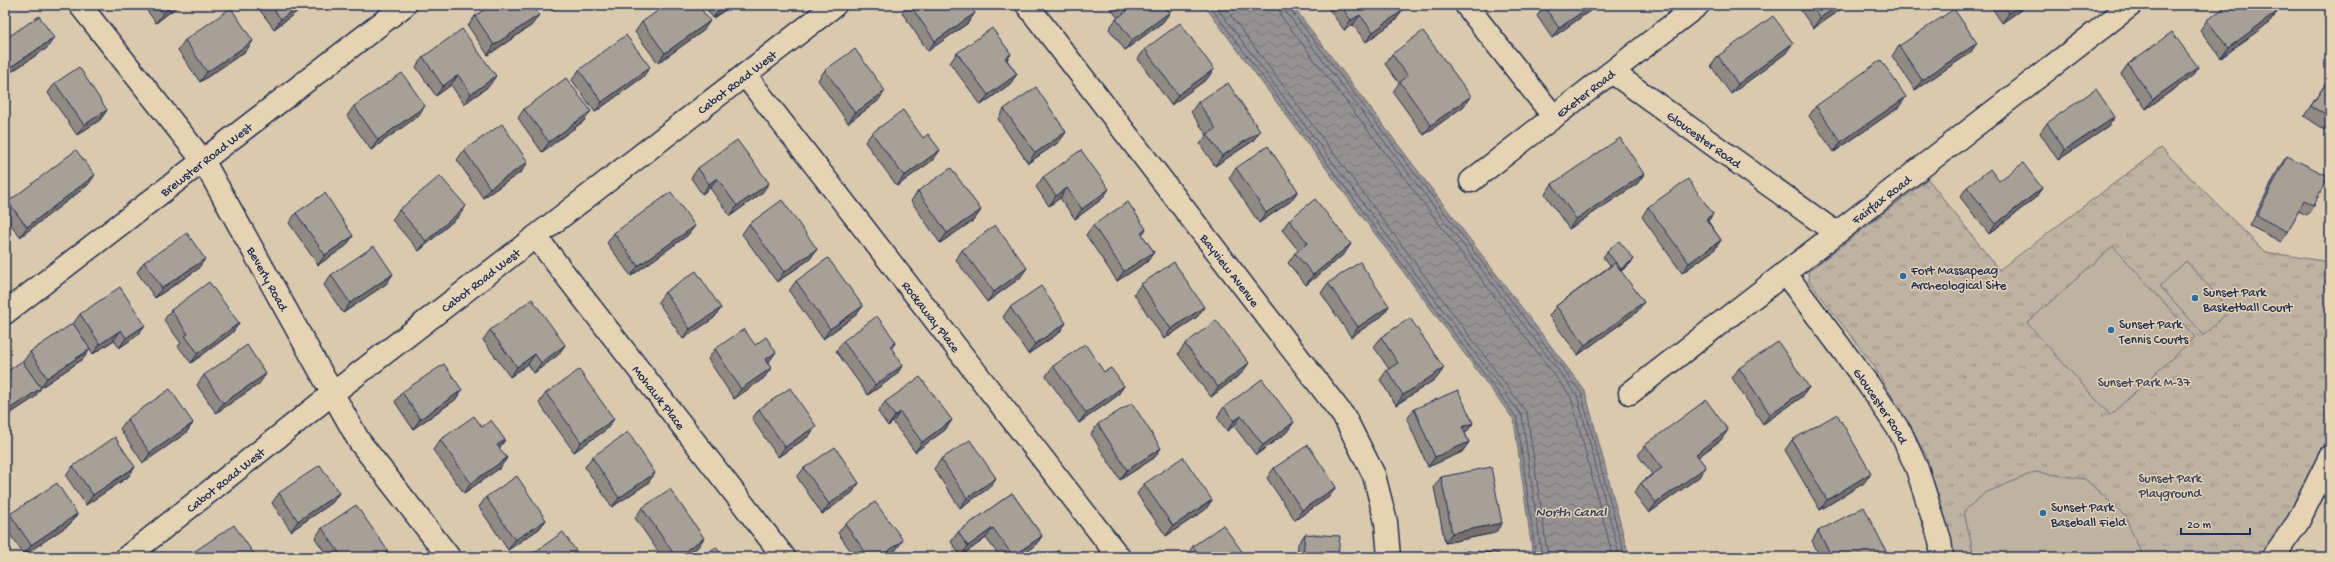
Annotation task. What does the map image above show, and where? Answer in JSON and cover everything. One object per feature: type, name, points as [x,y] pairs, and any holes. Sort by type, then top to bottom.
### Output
[{"type":"street","name":"Beverly Road","points":[[80,5],[204,162],[359,441],[449,557]]},
{"type":"street","name":"Brewster Road West","points":[[5,313],[204,162],[405,5]]},
{"type":"street","name":"Cabot Road West","points":[[127,557],[332,394],[835,5]]},
{"type":"street","name":"Bayview Avenue","points":[[1027,5],[1345,418],[1374,475],[1386,522],[1389,557]]},
{"type":"street","points":[[1466,5],[1554,117]]},
{"type":"street","name":"Exeter Road","points":[[1471,181],[1698,5]]},
{"type":"street","name":"Fairfax Road","points":[[1630,393],[2131,5]]},
{"type":"street","name":"Gloucester Road","points":[[1612,72],[1836,233]]},
{"type":"street","name":"Rockaway Place","points":[[745,75],[1119,557]]},
{"type":"street","name":"Mohawk Place","points":[[536,237],[784,557]]},
{"type":"street","name":"Gloucester Road","points":[[1785,273],[1868,384],[1901,434],[1917,469],[1940,540],[1942,557]]},
{"type":"street","points":[[2273,557],[2298,522],[2330,457]]},
{"type":"green space","name":"Sunset Park M-37","points":[[2161,148],[2265,252],[2330,262],[2330,422],[2326,440],[2311,476],[2292,510],[2260,557],[1953,557],[1950,536],[1926,455],[1874,366],[1809,281],[1808,272],[1928,179],[1999,270]]},
{"type":"green space","name":"Sunset Park Tennis Courts","points":[[2113,246],[2195,337],[2110,415],[2027,323]]},
{"type":"green space","name":"Sunset Park Basketball Court","points":[[2186,261],[2230,310],[2204,335],[2160,286]]},
{"type":"green space","name":"Sunset Park Baseball Field","points":[[2035,472],[2085,479],[2125,516],[2143,557],[1974,557],[1964,511],[1985,493]]},
{"type":"water","name":"North Canal","points":[[1204,5],[1292,5],[1585,391],[1629,556],[1533,557],[1514,420]]},
{"type":"building","points":[[157,5],[173,5],[163,13]]},
{"type":"building","points":[[270,5],[300,5],[281,19]]},
{"type":"building","points":[[491,5],[533,5],[539,15],[494,45],[475,16]]},
{"type":"building","points":[[666,5],[698,5],[710,21],[665,53],[642,22]]},
{"type":"building","points":[[718,5],[725,5],[720,8]]},
{"type":"building","points":[[910,5],[969,5],[975,13],[935,41]]},
{"type":"building","points":[[1123,5],[1164,5],[1170,12],[1132,40],[1116,19],[1127,11]]},
{"type":"building","points":[[1340,5],[1398,5],[1402,11],[1373,32],[1360,15],[1351,20]]},
{"type":"building","points":[[1592,5],[1559,28],[1544,6]]},
{"type":"building","points":[[1811,5],[1839,5],[1820,18]]},
{"type":"building","points":[[2004,5],[2020,5],[2009,13]]},
{"type":"building","points":[[2228,5],[2272,5],[2277,12],[2228,48],[2207,20]]},
{"type":"building","points":[[231,8],[253,41],[207,72],[185,40]]},
{"type":"building","points":[[1954,9],[1977,43],[1922,80],[1899,46]]},
{"type":"building","points":[[39,16],[54,38],[9,68],[5,62],[5,39]]},
{"type":"building","points":[[1773,16],[1793,43],[1738,84],[1718,56]]},
{"type":"building","points":[[1180,23],[1214,69],[1178,95],[1145,49]]},
{"type":"building","points":[[992,28],[1011,54],[1005,58],[1017,74],[988,95],[957,53]]},
{"type":"building","points":[[462,29],[496,76],[471,94],[458,75],[443,86],[423,57]]},
{"type":"building","points":[[1423,31],[1471,96],[1431,125],[1400,82],[1408,76],[1392,54]]},
{"type":"building","points":[[2172,32],[2198,67],[2153,99],[2128,64]]},
{"type":"building","points":[[626,35],[650,67],[602,102],[579,70]]},
{"type":"building","points":[[855,49],[885,91],[855,113],[825,70]]},
{"type":"building","points":[[1881,60],[1906,97],[1841,142],[1816,106]]},
{"type":"building","points":[[79,67],[107,110],[84,125],[55,83]]},
{"type":"building","points":[[402,73],[425,106],[378,140],[354,106]]},
{"type":"building","points":[[2330,77],[2330,118],[2311,106]]},
{"type":"building","points":[[566,78],[591,111],[549,142],[524,109]]},
{"type":"building","points":[[1228,83],[1260,131],[1222,156],[1207,134],[1216,129],[1198,102]]},
{"type":"building","points":[[1036,87],[1066,132],[1035,153],[1004,109]]},
{"type":"building","points":[[2096,89],[2115,117],[2065,150],[2047,123]]},
{"type":"building","points":[[903,110],[923,138],[928,134],[940,150],[904,176],[872,133]]},
{"type":"building","points":[[502,124],[528,162],[490,188],[464,150]]},
{"type":"building","points":[[1620,138],[1644,174],[1576,219],[1552,184]]},
{"type":"building","points":[[737,140],[769,183],[737,206],[717,178],[709,184],[698,168]]},
{"type":"building","points":[[1268,146],[1298,191],[1266,213],[1236,168]]},
{"type":"building","points":[[76,150],[95,175],[27,227],[8,202]]},
{"type":"building","points":[[1081,150],[1109,189],[1082,209],[1067,188],[1056,196],[1043,177]]},
{"type":"building","points":[[2287,156],[2328,176],[2314,205],[2304,200],[2288,232],[2257,216]]},
{"type":"building","points":[[2023,163],[2042,188],[1996,224],[1967,187],[1990,169],[1999,181]]},
{"type":"building","points":[[951,168],[981,210],[947,233],[918,191]]},
{"type":"building","points":[[440,176],[466,206],[426,241],[399,210]]},
{"type":"building","points":[[1688,179],[1713,214],[1706,219],[1721,240],[1689,263],[1648,207]]},
{"type":"building","points":[[671,192],[695,226],[638,266],[614,233]]},
{"type":"building","points":[[325,193],[353,236],[325,255],[296,213]]},
{"type":"building","points":[[1315,199],[1351,244],[1313,275],[1295,253],[1308,243],[1289,220]]},
{"type":"building","points":[[782,200],[817,249],[784,272],[749,224]]},
{"type":"building","points":[[1128,202],[1146,229],[1141,233],[1154,252],[1124,271],[1093,225]]},
{"type":"building","points":[[995,225],[1027,268],[994,292],[962,250]]},
{"type":"building","points":[[187,233],[205,259],[162,288],[144,262]]},
{"type":"building","points":[[5,235],[9,240],[5,243]]},
{"type":"building","points":[[1619,241],[1634,259],[1621,269],[1607,252]]},
{"type":"building","points":[[374,246],[393,274],[350,303],[331,275]]},
{"type":"building","points":[[828,258],[863,306],[830,329],[796,281]]},
{"type":"building","points":[[1174,262],[1204,307],[1171,329],[1141,284]]},
{"type":"building","points":[[1360,262],[1389,306],[1358,327],[1328,283]]},
{"type":"building","points":[[1615,263],[1644,302],[1585,345],[1556,306]]},
{"type":"building","points":[[696,271],[721,308],[690,329],[665,292]]},
{"type":"building","points":[[209,282],[239,323],[198,353],[185,336],[188,334],[171,310]]},
{"type":"building","points":[[1041,286],[1066,323],[1035,344],[1010,307]]},
{"type":"building","points":[[120,287],[145,325],[126,338],[121,330],[100,344],[80,314]]},
{"type":"building","points":[[532,299],[565,345],[541,363],[535,354],[517,367],[490,330]]},
{"type":"building","points":[[877,316],[896,342],[890,346],[903,365],[875,385],[843,341]]},
{"type":"building","points":[[1410,318],[1444,368],[1403,395],[1387,370],[1398,363],[1381,337]]},
{"type":"building","points":[[1216,320],[1249,363],[1218,387],[1185,344]]},
{"type":"building","points":[[73,323],[90,349],[47,378],[30,352]]},
{"type":"building","points":[[744,329],[755,345],[766,337],[776,352],[765,360],[771,368],[741,389],[715,349]]},
{"type":"building","points":[[1778,342],[1809,387],[1770,414],[1739,368]]},
{"type":"building","points":[[1085,344],[1104,372],[1111,368],[1124,386],[1086,413],[1053,366]]},
{"type":"building","points":[[247,345],[266,374],[223,403],[204,375]]},
{"type":"building","points":[[22,361],[41,388],[5,412],[5,373]]},
{"type":"building","points":[[444,364],[462,390],[420,419],[402,392]]},
{"type":"building","points":[[579,370],[614,419],[581,442],[546,393]]},
{"type":"building","points":[[920,377],[952,420],[922,442],[900,412],[895,416],[885,402]]},
{"type":"building","points":[[1262,379],[1294,422],[1263,445],[1241,416],[1234,421],[1224,407]]},
{"type":"building","points":[[790,388],[816,426],[785,447],[759,409]]},
{"type":"building","points":[[170,389],[193,423],[150,453],[127,419]]},
{"type":"building","points":[[1458,390],[1473,423],[1462,427],[1469,442],[1435,457],[1414,409]]},
{"type":"building","points":[[1706,400],[1728,430],[1696,454],[1706,467],[1656,503],[1641,483],[1662,468],[1645,445]]},
{"type":"building","points":[[1132,403],[1161,448],[1127,470],[1098,424]]},
{"type":"building","points":[[1837,414],[1871,473],[1827,500],[1792,440]]},
{"type":"building","points":[[474,416],[482,427],[491,420],[505,440],[497,445],[507,458],[471,483],[440,440]]},
{"type":"building","points":[[628,432],[655,473],[619,498],[592,457]]},
{"type":"building","points":[[115,437],[135,467],[93,495],[73,466]]},
{"type":"building","points":[[970,440],[996,478],[967,498],[941,459]]},
{"type":"building","points":[[1308,445],[1336,487],[1302,510],[1274,468]]},
{"type":"building","points":[[835,447],[859,483],[829,504],[804,468]]},
{"type":"building","points":[[1183,457],[1212,500],[1173,526],[1144,484]]},
{"type":"building","points":[[320,465],[339,493],[298,521],[279,493]]},
{"type":"building","points":[[1491,467],[1502,523],[1452,533],[1441,477]]},
{"type":"building","points":[[517,476],[546,520],[515,540],[486,497]]},
{"type":"building","points":[[57,483],[77,514],[31,545],[10,514]]},
{"type":"building","points":[[670,489],[704,538],[676,557],[642,508]]},
{"type":"building","points":[[1012,493],[1042,536],[1013,556],[993,528],[968,546],[958,532]]},
{"type":"building","points":[[875,502],[903,540],[880,557],[869,557],[845,524]]},
{"type":"building","points":[[356,505],[388,551],[380,557],[342,557],[322,528]]},
{"type":"building","points":[[1864,507],[1889,557],[1832,557],[1818,531]]},
{"type":"building","points":[[234,525],[256,557],[194,557],[192,553]]},
{"type":"building","points":[[1223,525],[1246,557],[1201,557],[1193,546]]},
{"type":"building","points":[[563,532],[580,557],[529,556]]},
{"type":"building","points":[[1305,534],[1340,536],[1338,557],[1303,557]]},
{"type":"building","points":[[716,547],[723,557],[701,557]]},
{"type":"building","points":[[5,548],[11,557],[5,557]]},
{"type":"building","points":[[1059,550],[1064,557],[1048,557]]},
{"type":"building","points":[[1466,551],[1499,553],[1499,557],[1465,557]]},
{"type":"place","name":"Fort Massapeag Archeological Site","points":[[1903,276]]},
{"type":"place","name":"Sunset Park Basketball Court","points":[[2195,298]]},
{"type":"place","name":"Sunset Park Tennis Courts","points":[[2111,330]]},
{"type":"place","name":"Sunset Park Baseball Field","points":[[2043,513]]},
{"type":"park label","name":"Sunset Park Playground","points":[[2170,484]]}]
